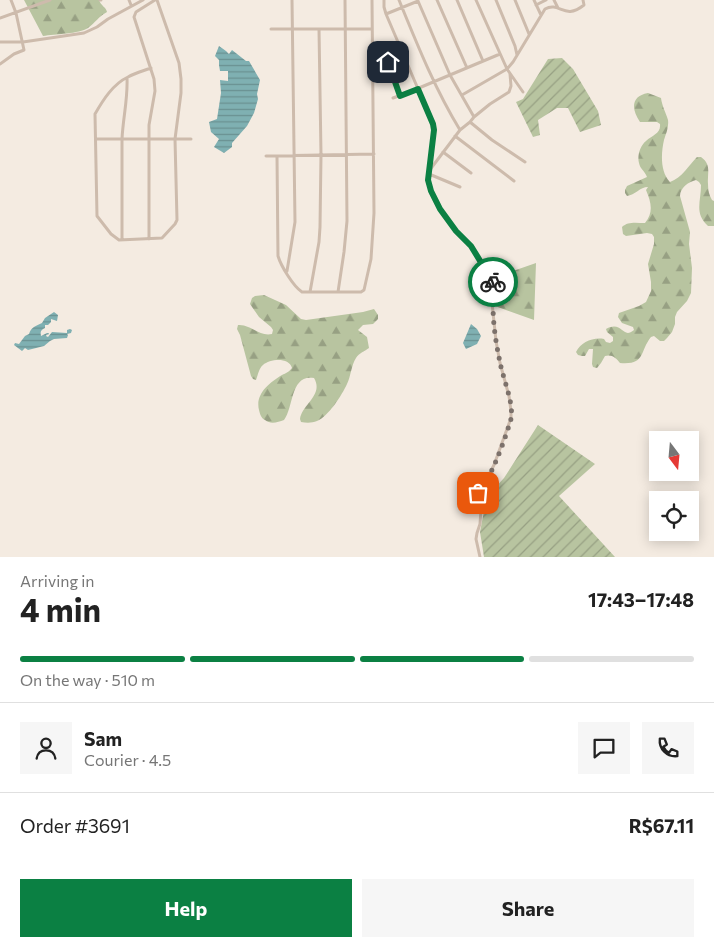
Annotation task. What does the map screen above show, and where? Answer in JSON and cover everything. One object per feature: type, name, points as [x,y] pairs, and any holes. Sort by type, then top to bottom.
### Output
[{"type":"street","points":[[0,64],[14,54],[24,50],[16,13],[11,0]]},
{"type":"street","points":[[0,18],[50,0]]},
{"type":"street","points":[[129,0],[131,5]]},
{"type":"street","points":[[0,42],[23,42],[84,32],[97,27],[142,0]]},
{"type":"street","points":[[149,239],[149,125],[155,85],[151,68],[134,17],[136,12],[156,0],[179,63],[181,93],[175,139],[177,216],[175,224],[164,236],[149,239],[119,240],[111,234],[97,216],[95,114],[114,86],[127,77],[151,68]]},
{"type":"street","points":[[286,272],[295,222],[292,0]]},
{"type":"street","points":[[338,292],[348,221],[345,0]]},
{"type":"street","points":[[277,156],[278,256],[280,263],[302,292],[361,292],[365,288],[373,242],[372,0]]},
{"type":"street","points":[[384,0],[386,14],[433,124],[429,187],[437,204],[456,231],[475,252],[493,282],[492,303],[496,341],[510,404],[511,418],[489,475],[478,489],[481,510],[476,539],[480,557]]},
{"type":"street","points":[[399,0],[434,82],[460,130]]},
{"type":"street","points":[[386,14],[419,0],[450,75],[474,118]]},
{"type":"street","points":[[437,0],[467,68]]},
{"type":"street","points":[[457,0],[483,61]]},
{"type":"street","points":[[476,0],[507,69],[523,92]]},
{"type":"street","points":[[496,0],[517,55]]},
{"type":"street","points":[[515,0],[530,35]]},
{"type":"street","points":[[534,0],[541,16]]},
{"type":"street","points":[[536,5],[546,0]]},
{"type":"street","points":[[554,0],[558,8]]},
{"type":"street","points":[[462,95],[507,69],[545,9],[549,7],[558,8],[566,12],[572,12],[584,5],[583,0]]},
{"type":"street","points":[[271,29],[372,29]]},
{"type":"street","points":[[310,292],[319,242],[321,155],[319,29]]},
{"type":"street","points":[[393,98],[500,54]]},
{"type":"street","points":[[388,62],[400,96]]},
{"type":"street","points":[[429,173],[460,130],[490,104],[510,92],[510,74]]},
{"type":"street","points":[[122,240],[122,139],[128,89],[127,77]]},
{"type":"street","points":[[470,122],[492,140],[525,162]]},
{"type":"street","points":[[455,136],[514,181]]},
{"type":"street","points":[[96,139],[190,138]]},
{"type":"street","points":[[443,152],[470,173]]},
{"type":"street","points":[[266,156],[374,154]]},
{"type":"street","points":[[429,173],[460,187]]},
{"type":"green space","points":[[24,0],[99,0],[107,12],[84,30],[43,36]]},
{"type":"green space","points":[[562,58],[573,69],[598,111],[601,125],[580,132],[568,108],[557,108],[538,120],[540,135],[533,137],[516,102],[523,99],[548,59]]},
{"type":"green space","points":[[648,93],[661,98],[668,120],[662,162],[664,173],[670,182],[682,174],[697,157],[701,157],[707,163],[708,190],[714,201],[714,226],[708,226],[701,217],[699,207],[701,185],[696,180],[690,182],[683,188],[680,196],[690,232],[691,293],[687,301],[677,312],[672,332],[664,341],[660,341],[654,336],[651,337],[641,356],[634,362],[620,363],[614,357],[605,356],[597,368],[593,367],[592,364],[593,349],[589,349],[585,356],[582,356],[576,352],[578,348],[588,341],[596,339],[604,339],[610,343],[613,341],[613,337],[606,329],[612,327],[619,328],[627,333],[634,330],[633,327],[622,323],[618,317],[619,313],[646,302],[651,291],[648,264],[654,244],[654,237],[652,234],[647,233],[626,236],[623,234],[622,227],[630,223],[645,223],[651,211],[646,190],[648,187],[627,196],[625,193],[627,186],[647,177],[638,157],[644,143],[658,132],[660,127],[660,124],[657,122],[640,122],[635,112],[634,104],[638,97]]},
{"type":"green space","points":[[536,263],[534,320],[495,306],[495,279]]},
{"type":"green space","points":[[264,295],[286,305],[301,319],[306,320],[374,309],[378,315],[378,319],[373,324],[363,325],[358,330],[367,337],[369,348],[360,353],[356,358],[342,394],[326,415],[317,421],[301,422],[300,419],[316,389],[314,378],[306,378],[297,386],[284,420],[274,423],[270,422],[260,414],[258,404],[264,389],[292,368],[287,362],[274,360],[262,366],[256,380],[251,376],[237,329],[238,325],[243,325],[263,334],[272,334],[273,330],[271,327],[259,317],[250,304],[255,296]]},
{"type":"green space","points":[[538,425],[595,464],[559,496],[615,557],[484,557],[480,532],[484,511],[483,501],[504,478]]},
{"type":"water","points":[[219,46],[229,54],[232,50],[246,61],[249,61],[260,80],[254,113],[247,126],[232,143],[232,147],[224,153],[214,147],[219,139],[211,132],[209,122],[217,119],[221,93],[220,80],[228,81],[228,71],[220,71],[219,60],[215,56]]},
{"type":"water","points":[[54,312],[58,315],[57,321],[51,319],[51,322],[45,325],[45,328],[41,331],[41,336],[49,333],[46,336],[48,337],[52,332],[67,333],[67,330],[70,329],[72,330],[71,333],[67,334],[67,338],[54,339],[44,346],[28,350],[25,348],[22,351],[14,345],[15,343],[19,344],[32,328],[42,323],[45,318]]},
{"type":"water","points":[[471,324],[481,336],[477,344],[466,349],[463,343]]},
{"type":"way so far","points":[[478,493],[478,489],[485,482],[494,466],[511,418],[510,404],[496,341],[492,303],[493,282]]},
{"type":"route","points":[[388,62],[400,96],[418,89],[433,124],[434,134],[428,180],[434,200],[456,231],[471,246],[493,282]]}]
